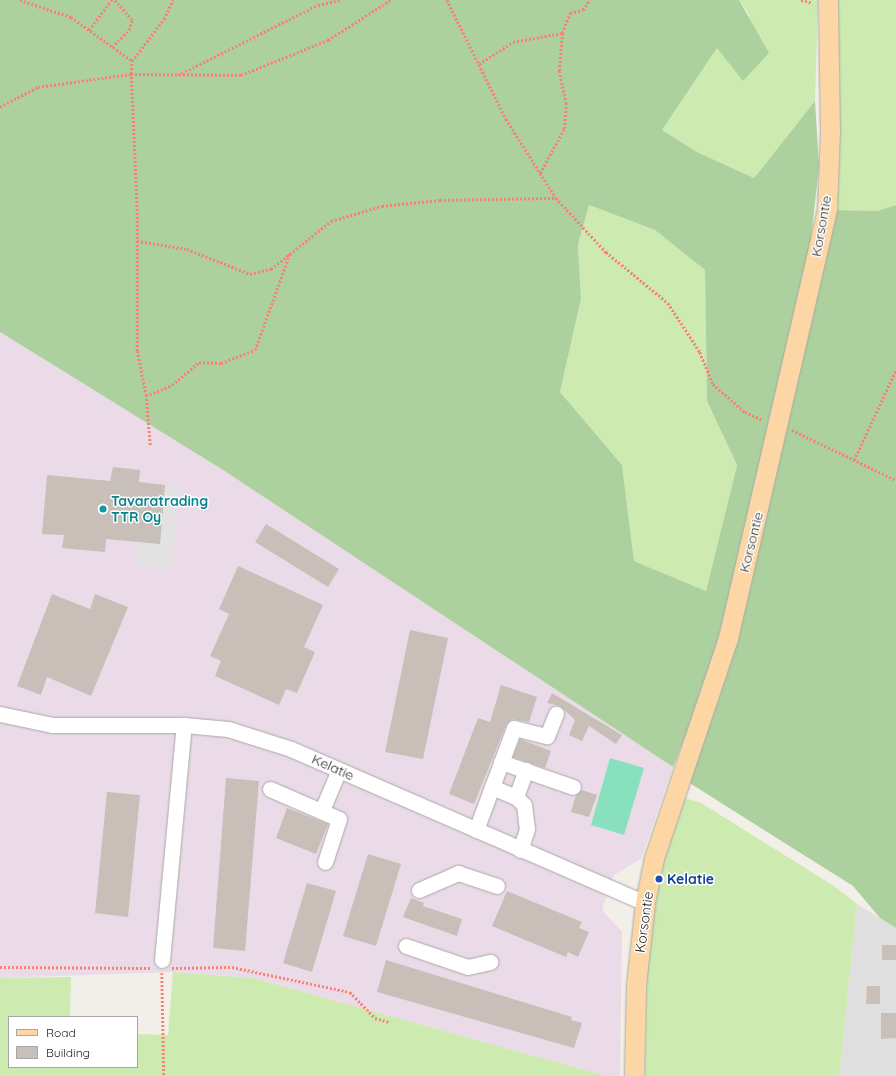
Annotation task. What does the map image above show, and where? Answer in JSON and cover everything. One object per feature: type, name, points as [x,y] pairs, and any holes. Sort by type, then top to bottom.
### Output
[{"type":"main road","name":"Korsontie","points":[[634,1076],[636,985],[645,902],[654,858],[728,638],[827,209],[830,132],[823,2]]},
{"type":"street","name":"Kelatie","points":[[0,714],[52,725],[184,725],[228,729],[283,746],[520,850],[645,902]]},
{"type":"street","points":[[476,830],[514,728],[547,736],[556,714]]},
{"type":"street","points":[[162,964],[184,725]]},
{"type":"street","points":[[501,762],[573,786]]},
{"type":"street","points":[[322,810],[338,770]]},
{"type":"street","points":[[516,797],[526,770]]},
{"type":"street","points":[[492,787],[516,797],[524,805],[527,816],[520,850]]},
{"type":"street","points":[[270,789],[322,810],[339,819],[325,862]]},
{"type":"street","points":[[418,890],[458,873],[497,886]]},
{"type":"street","points":[[406,946],[468,967],[490,962]]},
{"type":"path","points":[[20,0],[71,17],[132,62]]},
{"type":"path","points":[[89,30],[113,0],[132,20],[130,30],[112,48]]},
{"type":"path","points":[[150,446],[146,396],[137,351],[137,241],[131,74],[132,62],[164,19],[173,0]]},
{"type":"path","points":[[177,75],[318,5],[340,0]]},
{"type":"path","points":[[0,107],[38,87],[131,74],[241,74],[328,40],[390,0]]},
{"type":"path","points":[[448,0],[506,119],[556,198],[606,252],[668,303],[700,352],[713,384],[745,412],[896,480]]},
{"type":"path","points":[[540,173],[564,129],[566,104],[560,71],[562,33],[570,13],[583,10],[588,0]]},
{"type":"path","points":[[801,0],[823,2]]},
{"type":"path","points":[[479,64],[513,42],[562,33]]},
{"type":"path","points":[[137,241],[187,249],[250,274],[271,269],[331,221],[382,206],[440,200],[556,198]]},
{"type":"path","points":[[146,396],[172,385],[199,362],[221,363],[255,350],[290,253]]},
{"type":"path","points":[[854,460],[896,370]]},
{"type":"path","points":[[0,967],[162,964],[232,967],[350,992],[375,1018],[389,1022]]},
{"type":"path","points":[[162,964],[164,1076]]},
{"type":"shaded area","points":[[0,332],[223,470],[673,767],[641,859],[614,875],[602,910],[622,932],[620,1076],[607,1076],[253,978],[173,972],[0,978]]},
{"type":"shaded area","points":[[165,485],[180,486],[171,568],[133,565],[136,542],[160,543]]},
{"type":"shaded area","points":[[857,904],[896,928],[896,1076],[839,1076]]},
{"type":"green space","points":[[0,0],[739,0],[769,53],[743,81],[717,48],[662,130],[697,152],[754,178],[815,101],[819,166],[811,239],[721,629],[698,705],[673,767],[223,470],[0,332]],"holes":[[[589,205],[655,230],[705,270],[707,401],[737,465],[706,591],[634,561],[622,465],[560,392],[581,299],[578,245]]]},
{"type":"green space","points":[[739,0],[818,0],[815,101],[754,178],[697,152],[662,130],[717,48],[750,16]]},
{"type":"green space","points":[[838,0],[896,0],[896,205],[877,211],[832,210]]},
{"type":"green space","points":[[589,205],[655,230],[705,270],[707,401],[737,465],[706,591],[634,561],[622,465],[560,392],[581,299],[578,245]]},
{"type":"green space","points":[[896,205],[896,928],[880,918],[853,886],[688,782],[728,666],[832,210],[877,211]]},
{"type":"green space","points":[[610,758],[644,768],[624,835],[591,825]]},
{"type":"green space","points":[[685,798],[701,803],[834,886],[857,904],[839,1076],[645,1076],[647,968],[652,901],[668,839]]},
{"type":"green space","points":[[173,972],[253,978],[607,1076],[0,1076],[0,978],[71,977],[70,1016],[8,1016],[8,1068],[138,1068],[138,1034],[168,1035]]},
{"type":"building","name":"Tavaratrading TTR Oy","points":[[113,467],[140,470],[139,482],[165,485],[160,544],[106,539],[105,552],[62,548],[64,535],[42,534],[47,475],[110,481]]},
{"type":"building","points":[[266,524],[339,569],[328,587],[255,542]]},
{"type":"building","points":[[238,566],[323,605],[304,647],[315,652],[297,693],[286,689],[279,705],[215,676],[221,661],[210,656],[229,614],[219,609]]},
{"type":"building","points":[[52,594],[90,609],[95,594],[128,607],[91,696],[47,677],[41,695],[17,686]]},
{"type":"building","points":[[410,630],[448,638],[423,759],[385,752]]},
{"type":"building","points":[[501,685],[537,697],[529,722],[512,719],[506,725],[474,804],[449,794],[478,718],[490,722]]},
{"type":"building","points":[[552,693],[622,735],[616,744],[589,726],[582,741],[569,735],[575,720],[560,706],[547,703]]},
{"type":"building","points":[[520,739],[551,751],[545,768],[513,757]]},
{"type":"building","points":[[226,778],[259,781],[245,951],[213,948]]},
{"type":"building","points":[[582,790],[597,795],[589,817],[571,812],[576,795]]},
{"type":"building","points":[[107,792],[140,795],[128,917],[95,913]]},
{"type":"building","points":[[287,808],[328,824],[316,854],[276,838]]},
{"type":"building","points":[[368,854],[401,864],[376,946],[343,936]]},
{"type":"building","points":[[307,883],[336,891],[312,972],[283,963]]},
{"type":"building","points":[[507,891],[582,922],[579,928],[589,932],[578,957],[568,952],[566,957],[492,926]]},
{"type":"building","points":[[411,898],[424,903],[423,906],[462,919],[457,936],[403,917]]},
{"type":"building","points":[[882,945],[896,945],[896,960],[882,960]]},
{"type":"building","points":[[386,960],[572,1017],[571,1020],[582,1023],[574,1048],[377,992]]},
{"type":"building","points":[[867,986],[880,986],[880,1004],[866,1004]]},
{"type":"building","points":[[881,1013],[896,1013],[896,1038],[881,1039]]},
{"type":"place","name":"Tavaratrading TTR Oy","points":[[103,509]]},
{"type":"place","name":"Kelatie","points":[[659,879]]}]
